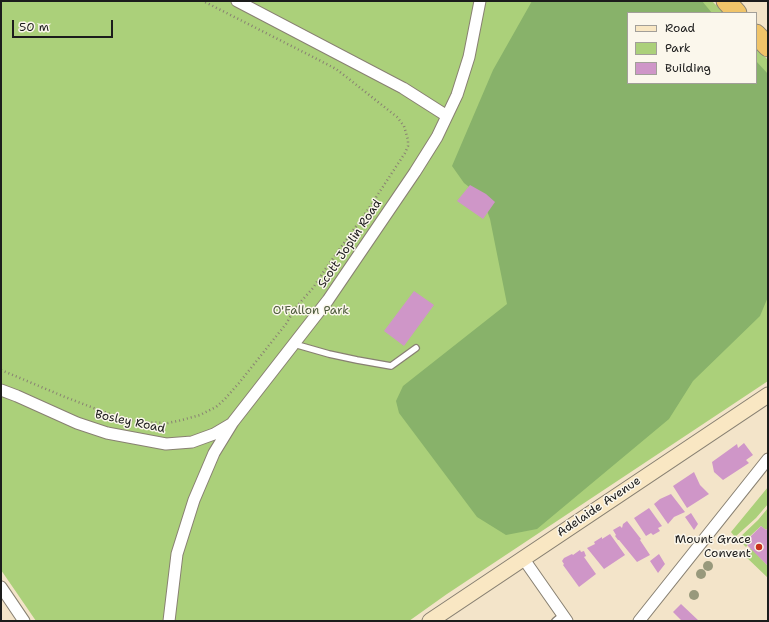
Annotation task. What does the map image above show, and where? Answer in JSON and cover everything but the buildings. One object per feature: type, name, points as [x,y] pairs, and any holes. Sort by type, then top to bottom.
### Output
[{"type":"highway","points":[[726,1],[736,12]]},
{"type":"highway","points":[[757,35],[768,47]]},
{"type":"main road","name":"Adelaide Avenue","points":[[430,621],[768,395]]},
{"type":"street","points":[[237,1],[397,85],[447,116]]},
{"type":"street","name":"Scott Joplin Road","points":[[169,621],[177,554],[194,500],[214,453],[233,422],[328,300],[411,179],[437,137],[457,95],[469,57],[480,1]]},
{"type":"street","name":"Bosley Road","points":[[1,390],[77,423],[107,433],[166,444],[192,442],[214,434],[233,422]]},
{"type":"street","points":[[639,621],[768,459]]},
{"type":"street","points":[[523,558],[561,619]]},
{"type":"street","points":[[1,587],[24,621]]},
{"type":"lane","points":[[293,344],[336,356],[391,366],[416,348]]},
{"type":"path","points":[[1,370],[104,412],[140,422],[168,423],[200,415],[216,407],[239,383],[274,339],[296,307],[313,288],[405,153],[408,146],[408,140],[404,126],[397,117],[336,69],[203,1]]},
{"type":"green space","name":"O'Fallon Park","points":[[1,1],[712,1],[723,12],[627,12],[627,84],[757,84],[757,48],[768,60],[768,381],[447,594],[409,621],[36,621],[1,570]]},
{"type":"green space","points":[[532,1],[702,1],[711,12],[627,12],[627,84],[757,84],[757,62],[768,74],[768,297],[760,316],[693,381],[669,419],[537,529],[506,535],[477,517],[399,413],[396,401],[403,386],[507,304],[490,219],[482,197],[464,183],[452,166],[493,70]]},
{"type":"green space","points":[[768,487],[768,504],[756,518],[735,537],[731,532]]},
{"type":"green space","points":[[768,508],[768,528],[766,530],[761,526],[748,538],[751,541],[746,547],[738,539]]},
{"type":"green space","points":[[751,548],[768,566],[768,578],[744,555]]},
{"type":"place","name":"Mount Grace Convent","points":[[759,547]]}]
